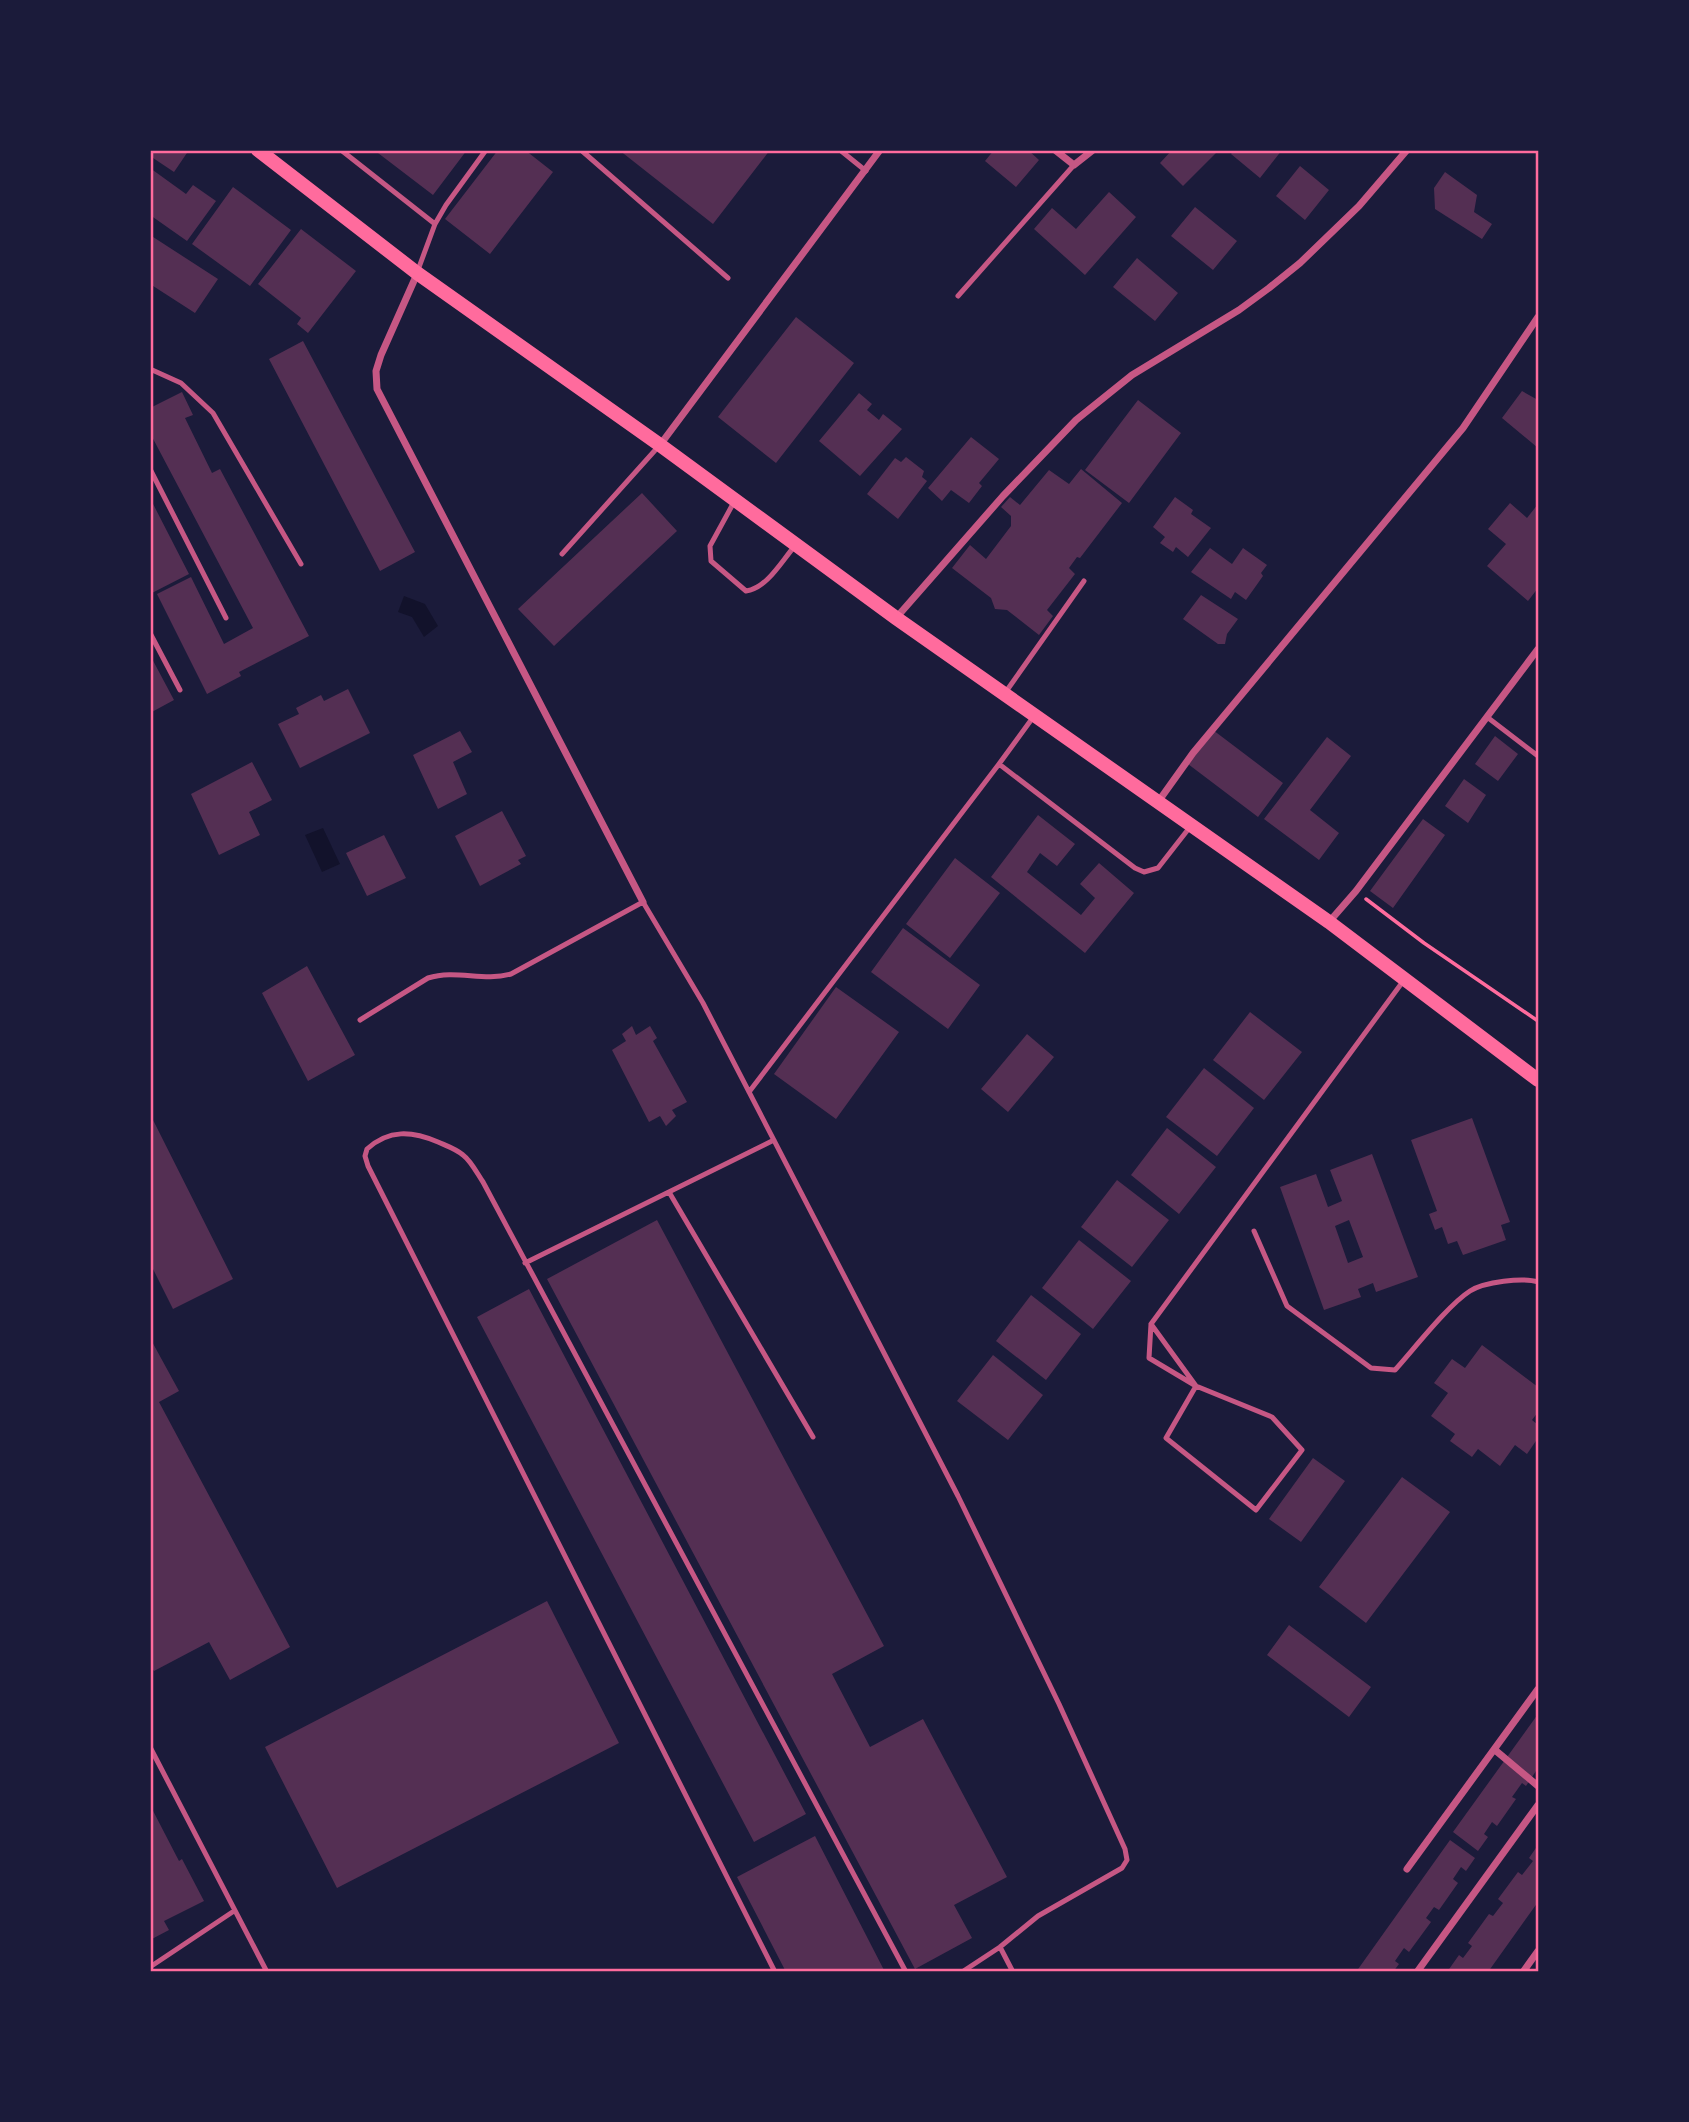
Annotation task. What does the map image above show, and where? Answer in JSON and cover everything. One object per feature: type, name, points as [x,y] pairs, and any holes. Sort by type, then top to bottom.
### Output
[{"type":"main road","points":[[258,150],[417,273],[660,445],[1004,695],[1329,922],[1538,1080]]},
{"type":"street","points":[[660,445],[880,150]]},
{"type":"street","points":[[1055,150],[1074,165],[1093,150]]},
{"type":"street","points":[[896,618],[1003,496],[1076,420],[1132,375],[1239,310],[1300,263],[1359,206],[1407,150]]},
{"type":"street","points":[[417,273],[376,371],[377,389],[643,902]]},
{"type":"street","points":[[1158,802],[1202,742],[1463,428],[1538,317]]},
{"type":"street","points":[[1329,922],[1356,891],[1538,649]]},
{"type":"street","points":[[1407,1869],[1538,1689]]},
{"type":"street","points":[[1495,1750],[1538,1786]]},
{"type":"street","points":[[1417,1972],[1538,1805]]},
{"type":"street","points":[[1524,1972],[1538,1951]]},
{"type":"lane","points":[[341,150],[435,224]]},
{"type":"lane","points":[[417,273],[435,224],[486,150]]},
{"type":"lane","points":[[581,150],[728,278]]},
{"type":"lane","points":[[839,150],[866,171]]},
{"type":"lane","points":[[958,296],[1074,165]]},
{"type":"lane","points":[[150,369],[181,383],[214,413],[301,564]]},
{"type":"lane","points":[[562,554],[660,445]]},
{"type":"lane","points":[[150,469],[226,618]]},
{"type":"lane","points":[[735,500],[709,546],[709,552],[711,561],[746,591],[755,590],[764,582],[796,544]]},
{"type":"lane","points":[[1004,695],[1084,581]]},
{"type":"lane","points":[[150,633],[180,690]]},
{"type":"lane","points":[[750,1092],[1034,716]]},
{"type":"lane","points":[[1487,717],[1538,756]]},
{"type":"lane","points":[[999,764],[1144,872],[1158,868],[1191,825]]},
{"type":"lane","points":[[360,1020],[439,974],[496,978],[510,974],[643,902],[703,1003],[958,1496],[1059,1704],[1125,1849],[1127,1860],[1122,1868],[1038,1916],[1000,1947],[962,1972]]},
{"type":"lane","points":[[1196,1386],[1166,1438],[1256,1510],[1301,1450],[1272,1417],[1196,1386],[1149,1358],[1151,1324],[1404,980]]},
{"type":"lane","points":[[775,1972],[368,1166],[365,1156],[367,1149],[386,1136],[405,1132],[421,1135],[455,1149],[466,1156],[483,1182],[906,1972]]},
{"type":"lane","points":[[525,1263],[774,1140]]},
{"type":"lane","points":[[669,1192],[813,1437]]},
{"type":"lane","points":[[1254,1231],[1287,1306],[1371,1368],[1395,1370],[1446,1313],[1470,1291],[1503,1281],[1538,1282]]},
{"type":"lane","points":[[1151,1324],[1196,1386]]},
{"type":"lane","points":[[150,1747],[267,1972]]},
{"type":"lane","points":[[150,1967],[234,1911]]},
{"type":"lane","points":[[1000,1947],[1013,1972]]},
{"type":"path","points":[[1356,891],[1424,943],[1538,1021]]},
{"type":"shaded area","points":[[404,596],[425,604],[438,626],[424,637],[412,617],[398,612]]},
{"type":"shaded area","points":[[323,828],[340,864],[322,872],[305,835]]},
{"type":"building","points":[[150,150],[189,150],[174,172],[150,156]]},
{"type":"building","points":[[379,150],[467,150],[433,195],[378,153]]},
{"type":"building","points":[[498,150],[525,150],[553,172],[490,254],[445,219]]},
{"type":"building","points":[[619,150],[770,150],[713,224]]},
{"type":"building","points":[[994,150],[1028,150],[1039,160],[1016,187],[985,161]]},
{"type":"building","points":[[1172,150],[1219,150],[1183,186],[1160,163]]},
{"type":"building","points":[[1234,150],[1282,150],[1260,178],[1231,154]]},
{"type":"building","points":[[1300,166],[1329,190],[1305,220],[1276,196]]},
{"type":"building","points":[[150,168],[186,194],[193,185],[216,201],[187,241],[150,215]]},
{"type":"building","points":[[1445,172],[1477,195],[1474,212],[1492,224],[1482,239],[1435,209],[1434,188]]},
{"type":"building","points":[[233,187],[291,230],[250,286],[192,244]]},
{"type":"building","points":[[1109,192],[1136,217],[1085,275],[1034,229],[1052,208],[1076,229]]},
{"type":"building","points":[[1195,207],[1237,241],[1213,270],[1171,236]]},
{"type":"building","points":[[301,229],[356,271],[308,333],[297,324],[301,318],[258,284]]},
{"type":"building","points":[[150,235],[218,279],[195,313],[150,284]]},
{"type":"building","points":[[1137,258],[1178,293],[1155,321],[1113,287]]},
{"type":"building","points":[[796,317],[854,363],[776,463],[718,417]]},
{"type":"building","points":[[303,341],[415,552],[380,571],[269,359]]},
{"type":"building","points":[[1522,391],[1538,400],[1538,448],[1502,418]]},
{"type":"building","points":[[182,392],[193,415],[185,418],[212,473],[220,469],[309,636],[239,672],[241,676],[207,694],[157,594],[191,577],[224,644],[253,628],[150,433],[150,408]]},
{"type":"building","points":[[859,393],[872,404],[867,410],[879,420],[883,414],[902,429],[860,476],[819,441]]},
{"type":"building","points":[[1138,400],[1181,433],[1129,503],[1085,470]]},
{"type":"building","points":[[971,437],[999,459],[979,483],[982,486],[969,503],[951,490],[942,501],[928,488]]},
{"type":"building","points":[[906,457],[924,471],[922,477],[927,481],[898,519],[867,494],[895,458],[901,462]]},
{"type":"building","points":[[1081,469],[1122,503],[1080,558],[1077,557],[1069,568],[1075,574],[1047,610],[1053,616],[1039,635],[1007,610],[995,609],[991,598],[952,568],[970,545],[986,559],[1011,526],[1011,516],[1001,507],[1010,497],[1020,505],[1049,470],[1069,484]]},
{"type":"building","points":[[642,493],[677,531],[554,646],[518,609]]},
{"type":"building","points":[[1175,497],[1193,510],[1191,514],[1211,528],[1188,557],[1176,547],[1173,552],[1160,543],[1165,537],[1153,527]]},
{"type":"building","points":[[150,498],[189,574],[150,594]]},
{"type":"building","points":[[1510,503],[1527,518],[1538,504],[1538,588],[1528,601],[1487,566],[1506,544],[1488,529]]},
{"type":"building","points":[[1210,548],[1232,564],[1243,548],[1267,565],[1261,573],[1263,576],[1246,600],[1235,592],[1231,599],[1191,572]]},
{"type":"building","points":[[1201,595],[1238,619],[1227,634],[1225,644],[1218,644],[1183,619]]},
{"type":"building","points":[[150,655],[174,700],[150,713]]},
{"type":"building","points":[[348,689],[370,733],[300,768],[278,724],[299,714],[296,708],[321,695],[324,701]]},
{"type":"building","points":[[1213,730],[1283,783],[1258,817],[1188,764]]},
{"type":"building","points":[[460,731],[472,752],[453,762],[467,794],[438,809],[413,755]]},
{"type":"building","points":[[1495,736],[1518,754],[1498,781],[1475,764]]},
{"type":"building","points":[[1327,737],[1351,756],[1310,810],[1339,833],[1319,860],[1264,819]]},
{"type":"building","points":[[252,762],[272,800],[249,812],[260,835],[219,855],[191,794]]},
{"type":"building","points":[[1464,779],[1486,795],[1468,823],[1445,806]]},
{"type":"building","points":[[502,811],[526,856],[518,860],[521,864],[480,886],[455,836]]},
{"type":"building","points":[[1038,815],[1075,844],[1057,866],[1040,853],[1027,872],[1081,915],[1095,898],[1080,884],[1099,863],[1134,893],[1085,953],[991,877]]},
{"type":"building","points":[[1423,819],[1445,835],[1393,908],[1370,891]]},
{"type":"building","points":[[384,835],[406,878],[367,896],[346,853]]},
{"type":"building","points":[[955,858],[1000,893],[950,958],[906,924]]},
{"type":"building","points":[[903,928],[980,985],[948,1029],[871,972]]},
{"type":"building","points":[[307,966],[355,1055],[308,1081],[262,993]]},
{"type":"building","points":[[836,987],[899,1032],[836,1119],[774,1074]]},
{"type":"building","points":[[1250,1012],[1302,1052],[1264,1100],[1213,1060]]},
{"type":"building","points":[[632,1026],[636,1035],[650,1026],[657,1038],[653,1041],[687,1102],[672,1110],[676,1116],[666,1126],[660,1116],[649,1122],[612,1050],[626,1041],[622,1034]]},
{"type":"building","points":[[1027,1034],[1054,1057],[1008,1112],[981,1089]]},
{"type":"building","points":[[1204,1068],[1254,1108],[1217,1156],[1166,1117]]},
{"type":"building","points":[[150,1114],[233,1279],[173,1309],[150,1263]]},
{"type":"building","points":[[1472,1118],[1510,1222],[1501,1225],[1506,1240],[1463,1255],[1457,1241],[1448,1244],[1442,1227],[1435,1230],[1429,1214],[1437,1211],[1411,1140]]},
{"type":"building","points":[[1167,1128],[1216,1167],[1179,1214],[1131,1175]]},
{"type":"building","points":[[1372,1154],[1418,1277],[1376,1292],[1373,1283],[1358,1289],[1361,1297],[1324,1310],[1280,1187],[1316,1174],[1328,1207],[1342,1201],[1330,1170]],"holes":[[[1349,1220],[1363,1257],[1348,1263],[1335,1226]]]},
{"type":"building","points":[[1117,1180],[1169,1220],[1132,1267],[1081,1227]]},
{"type":"building","points":[[657,1220],[884,1646],[832,1674],[870,1747],[923,1719],[1007,1877],[954,1905],[972,1938],[915,1969],[547,1279]]},
{"type":"building","points":[[1079,1240],[1131,1281],[1093,1329],[1042,1288]]},
{"type":"building","points":[[529,1289],[806,1814],[754,1842],[477,1317]]},
{"type":"building","points":[[1031,1295],[1081,1334],[1046,1380],[996,1341]]},
{"type":"building","points":[[150,1338],[179,1391],[159,1402],[290,1647],[230,1680],[209,1642],[154,1671],[150,1666]]},
{"type":"building","points":[[1482,1345],[1538,1387],[1538,1412],[1532,1420],[1538,1425],[1538,1438],[1527,1454],[1515,1445],[1500,1466],[1478,1449],[1472,1457],[1450,1441],[1455,1434],[1431,1416],[1448,1393],[1434,1383],[1452,1359],[1465,1368]]},
{"type":"building","points":[[993,1355],[1043,1395],[1008,1440],[957,1401]]},
{"type":"building","points":[[1313,1458],[1345,1481],[1301,1542],[1269,1519]]},
{"type":"building","points":[[1402,1477],[1450,1512],[1366,1623],[1319,1587]]},
{"type":"building","points":[[547,1601],[619,1743],[337,1888],[265,1747]]},
{"type":"building","points":[[1289,1625],[1371,1687],[1349,1717],[1267,1655]]},
{"type":"building","points":[[1538,1714],[1538,1768],[1526,1786],[1522,1783],[1512,1797],[1516,1799],[1497,1826],[1492,1822],[1484,1834],[1488,1837],[1478,1851],[1453,1832]]},
{"type":"building","points":[[150,1805],[179,1861],[182,1859],[204,1901],[164,1921],[169,1930],[150,1940]]},
{"type":"building","points":[[815,1836],[885,1972],[786,1972],[737,1877]]},
{"type":"building","points":[[1450,1840],[1475,1858],[1466,1871],[1461,1867],[1453,1879],[1458,1883],[1439,1910],[1434,1907],[1426,1918],[1431,1922],[1409,1952],[1404,1948],[1395,1961],[1399,1964],[1393,1972],[1356,1972]]},
{"type":"building","points":[[1538,1845],[1538,1902],[1488,1972],[1447,1972],[1459,1955],[1463,1958],[1472,1946],[1468,1943],[1489,1914],[1493,1916],[1503,1903],[1498,1899],[1518,1872],[1522,1875],[1533,1861],[1529,1858]]}]
